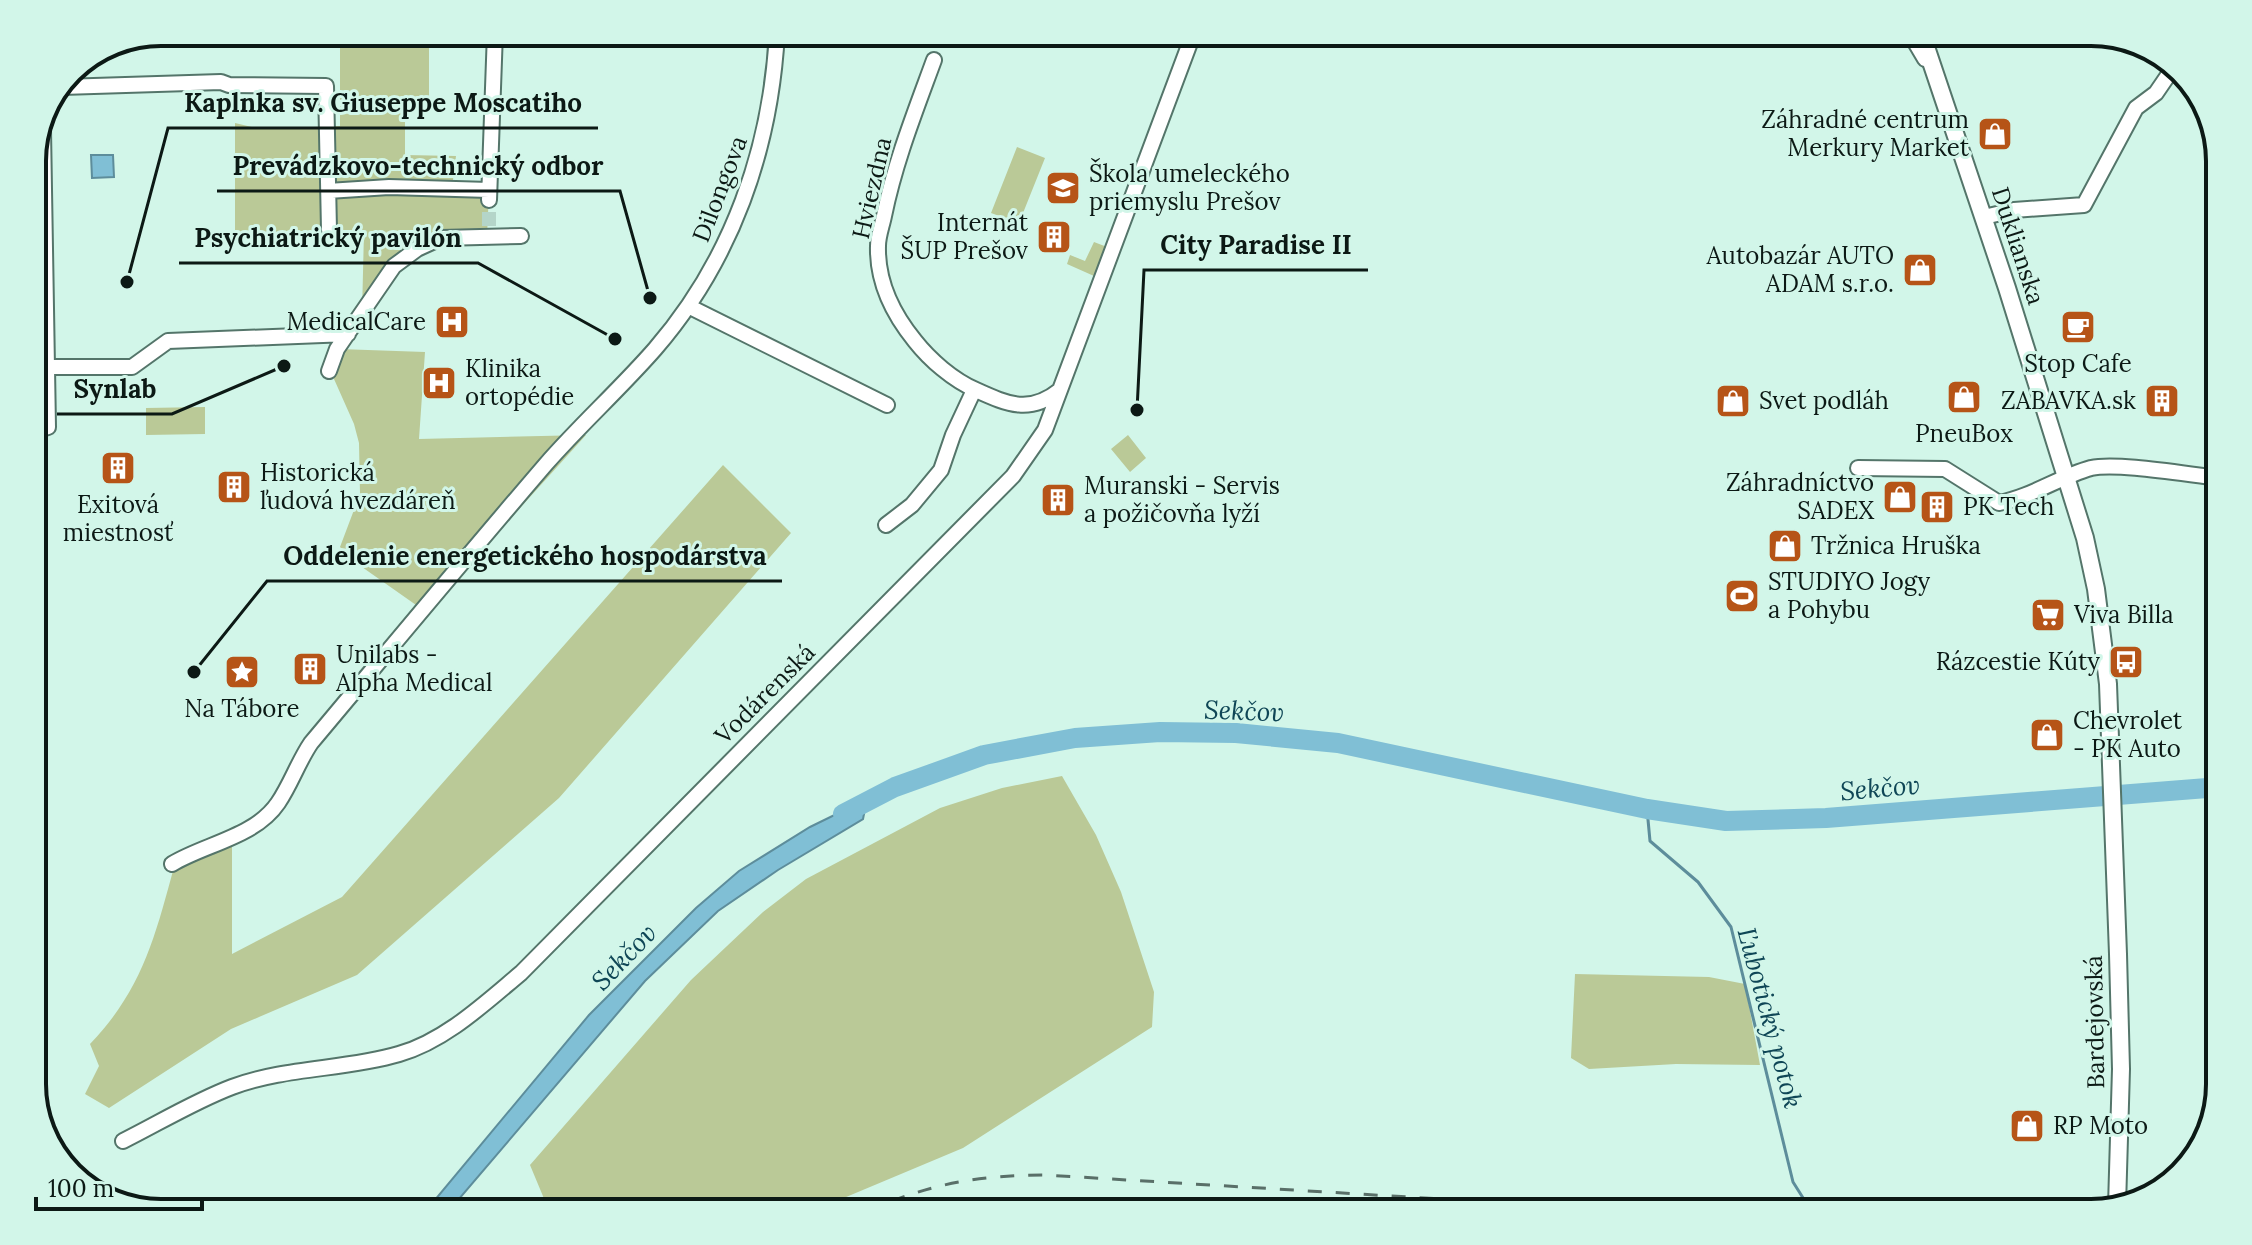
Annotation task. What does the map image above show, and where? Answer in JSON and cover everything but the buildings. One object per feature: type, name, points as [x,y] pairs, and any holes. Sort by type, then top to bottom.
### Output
[{"type":"main road","name":"Duklianska","points":[[1926,46],[1984,217],[2085,538],[2106,654],[2110,741]]},
{"type":"main road","name":"Bardejovská","points":[[2110,741],[2121,1069],[2117,1196]]},
{"type":"street","points":[[328,191],[389,187],[489,195],[494,46]]},
{"type":"street","name":"Dilongova","points":[[172,864],[244,831],[271,811],[311,743],[539,472],[655,349],[688,306],[713,267],[754,172],[771,100],[776,46]]},
{"type":"street","name":"Vodárenská","points":[[123,1141],[232,1087],[402,1054],[467,1017],[521,973],[1013,476],[1045,430],[1189,46]]},
{"type":"street","points":[[1917,46],[1937,79]]},
{"type":"street","name":"Hviezdna","points":[[934,60],[902,145],[878,246],[887,296],[925,353],[974,390],[1023,406],[1047,400],[1060,390]]},
{"type":"street","points":[[1984,217],[2014,210],[2084,205],[2136,108],[2156,93],[2168,76]]},
{"type":"street","points":[[74,87],[221,82],[229,85],[326,86],[329,230]]},
{"type":"street","points":[[329,371],[337,349],[394,266],[417,249],[441,238],[489,232],[521,236]]},
{"type":"street","points":[[688,306],[887,405]]},
{"type":"street","points":[[46,308],[46,428]]},
{"type":"street","points":[[47,367],[132,367],[168,341],[348,334]]},
{"type":"street","points":[[886,525],[912,505],[941,470],[974,390]]},
{"type":"street","points":[[1858,468],[1945,469],[1999,503],[2096,467],[2206,477]]},
{"type":"green space","points":[[340,46],[429,46],[429,106],[405,106],[405,155],[456,156],[452,188],[489,190],[487,237],[418,247],[362,314],[364,231],[235,235],[235,123],[260,129],[340,126]]},
{"type":"green space","points":[[1017,147],[1045,158],[1019,223],[991,213]]},
{"type":"green space","points":[[1094,242],[1107,247],[1094,276],[1067,264],[1070,255],[1085,261]]},
{"type":"green space","points":[[339,349],[425,352],[419,439],[586,435],[426,612],[352,560],[340,547],[360,494],[359,443],[330,370]]},
{"type":"green space","points":[[205,407],[205,434],[146,435],[146,408]]},
{"type":"green space","points":[[1128,435],[1146,458],[1130,472],[1111,449]]},
{"type":"green space","points":[[723,465],[791,533],[559,798],[357,975],[231,1029],[109,1108],[85,1094],[99,1066],[90,1044],[122,1003],[144,962],[174,867],[232,841],[232,954],[342,897]]},
{"type":"green space","points":[[1062,776],[1096,835],[1121,892],[1154,992],[1152,1027],[963,1148],[841,1199],[544,1199],[530,1165],[691,980],[763,912],[806,879],[940,808],[1002,788]]},
{"type":"green space","points":[[1575,974],[1709,977],[1745,984],[1760,1065],[1676,1064],[1589,1069],[1571,1058]]},
{"type":"water","points":[[91,155],[113,155],[114,177],[92,178]]},
{"type":"water","points":[[867,799],[863,819],[778,870],[718,911],[645,981],[459,1199],[436,1199],[589,1015],[696,908],[739,871],[810,827]]},
{"type":"waterway","name":"Sekčov","points":[[843,814],[895,787],[984,755],[1075,738],[1160,732],[1236,733],[1338,743],[1647,809],[1726,821],[1826,818],[2206,788]]},
{"type":"waterway","name":"Ľubotický potok","points":[[1647,809],[1650,841],[1698,882],[1731,927],[1793,1182],[1804,1199]]},
{"type":"tunnel","points":[[489,207],[489,226]]},
{"type":"railway","points":[[898,1199],[931,1188],[976,1179],[1045,1175],[1442,1199]]},
{"type":"place","name":"Záhradné centrum Merkury Market","points":[[1995,134]]},
{"type":"place","name":"Škola umeleckého priemyslu Prešov","points":[[1063,188]]},
{"type":"place","name":"Internát ŠUP Prešov","points":[[1054,237]]},
{"type":"place","name":"Autobazár AUTO ADAM s.r.o.","points":[[1920,270]]},
{"type":"place","name":"Kaplnka sv. Giuseppe Moscatiho","points":[[127,282]]},
{"type":"place","name":"Prevádzkovo‑technický odbor","points":[[650,298]]},
{"type":"place","name":"MedicalCare","points":[[452,322]]},
{"type":"place","name":"Stop Cafe","points":[[2078,327]]},
{"type":"place","name":"Psychiatrický pavilón","points":[[615,339]]},
{"type":"place","name":"Synlab","points":[[284,366]]},
{"type":"place","name":"Klinika ortopédie","points":[[439,383]]},
{"type":"place","name":"PneuBox","points":[[1964,397]]},
{"type":"place","name":"Svet podláh","points":[[1733,401]]},
{"type":"place","name":"ZABAVKA.sk","points":[[2162,401]]},
{"type":"place","name":"City Paradise II","points":[[1137,410]]},
{"type":"place","name":"Exitová miestnosť","points":[[118,468]]},
{"type":"place","name":"Historická ľudová hvezdáreň","points":[[234,487]]},
{"type":"place","name":"Záhradníctvo SADEX","points":[[1900,497]]},
{"type":"place","name":"Muranski - Servis a požičovňa lyží","points":[[1058,500]]},
{"type":"place","name":"PK Tech","points":[[1937,507]]},
{"type":"place","name":"Tržnica Hruška","points":[[1785,546]]},
{"type":"place","name":"STUDIYO Jogy a Pohybu","points":[[1742,596]]},
{"type":"place","name":"Viva Billa","points":[[2048,615]]},
{"type":"place","name":"Rázcestie Kúty","points":[[2126,662]]},
{"type":"place","name":"Unilabs - Alpha Medical","points":[[310,669]]},
{"type":"place","name":"Oddelenie energetického hospodárstva","points":[[194,672]]},
{"type":"place","name":"Na Tábore","points":[[242,672]]},
{"type":"place","name":"Chevrolet - PK Auto","points":[[2047,735]]},
{"type":"place","name":"RP Moto","points":[[2027,1126]]}]
